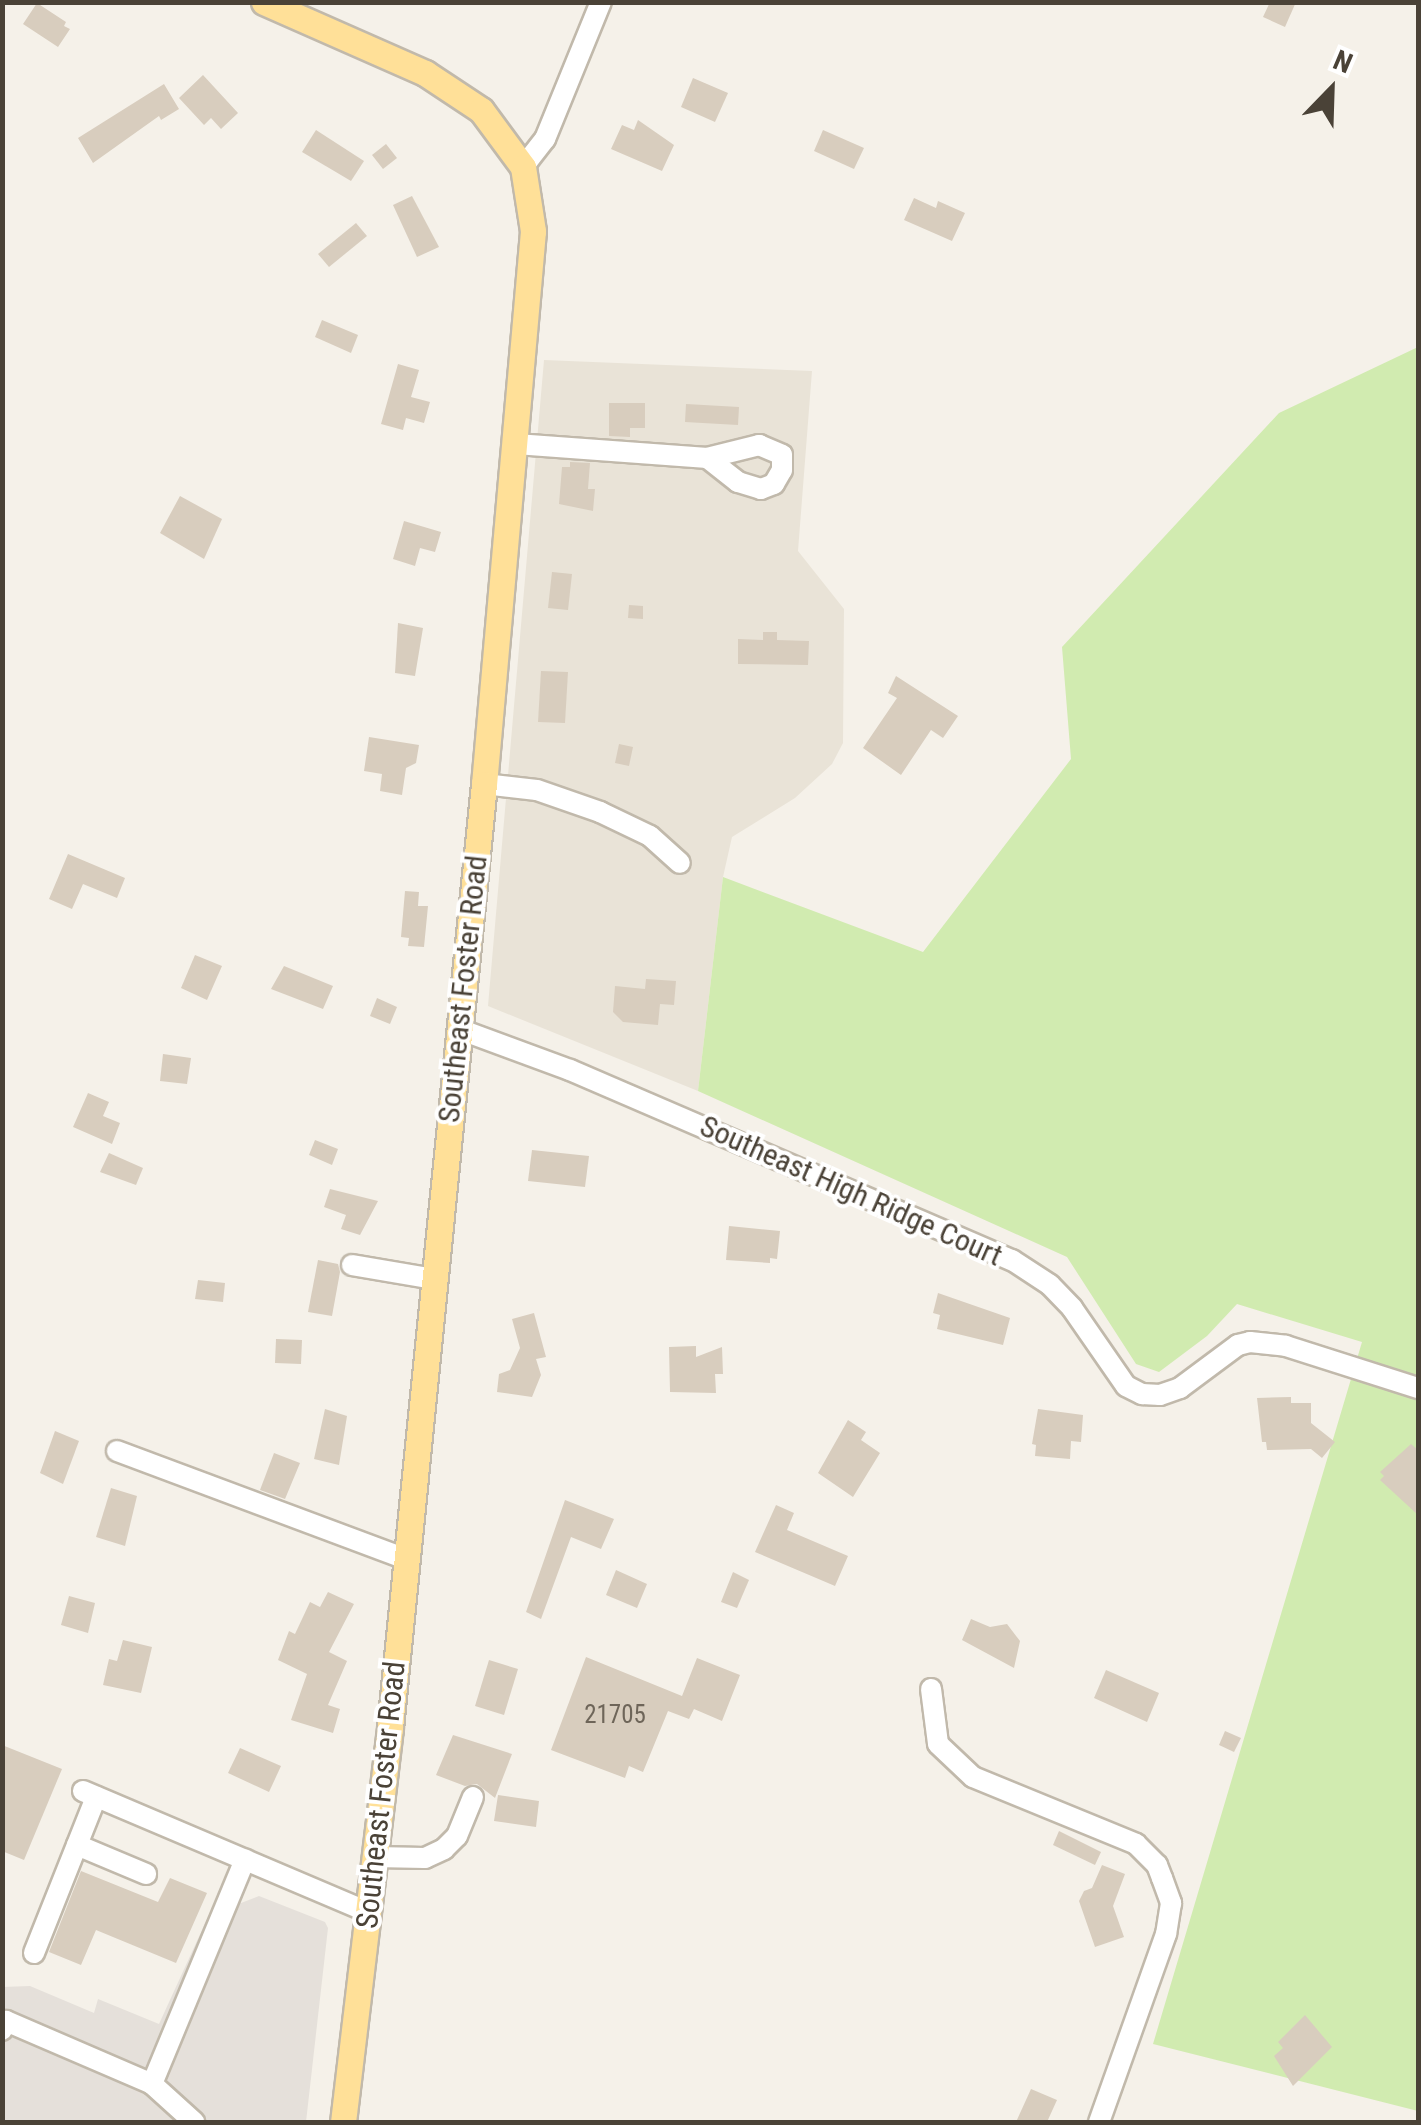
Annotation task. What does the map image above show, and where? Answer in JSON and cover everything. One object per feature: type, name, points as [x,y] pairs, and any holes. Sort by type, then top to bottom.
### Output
[{"type":"main road","name":"Southeast Foster Road","points":[[264,2],[301,10],[455,91],[480,110],[523,167],[533,231],[484,784],[406,1559],[343,2122]]},
{"type":"street","points":[[523,167],[545,139],[601,2]]},
{"type":"street","points":[[516,444],[707,458]]},
{"type":"street","points":[[484,784],[537,790],[600,812],[650,836],[680,862]]},
{"type":"street","name":"Southeast High Ridge Court","points":[[459,1029],[570,1070],[1012,1260],[1050,1285],[1072,1308],[1126,1386],[1142,1394],[1160,1395],[1180,1388],[1238,1345],[1250,1342],[1286,1346],[1418,1388]]},
{"type":"street","points":[[352,1264],[434,1278]]},
{"type":"street","points":[[118,1450],[406,1559]]},
{"type":"street","points":[[930,1689],[938,1744],[953,1760],[973,1777],[1136,1844],[1156,1865],[1171,1903],[1166,1934],[1098,2122]]},
{"type":"street","points":[[34,1953],[77,1845],[90,1794],[368,1912]]},
{"type":"street","points":[[374,1858],[425,1858],[444,1848],[458,1836],[473,1797]]},
{"type":"street","points":[[77,1845],[146,1874]]},
{"type":"street","points":[[152,2084],[245,1859]]},
{"type":"street","points":[[2,2030],[6,2021],[152,2084],[194,2122]]},
{"type":"shaded area","points":[[544,360],[812,371],[798,551],[844,609],[843,743],[832,764],[795,798],[732,837],[723,877],[698,1091],[488,1006]]},
{"type":"shaded area","points":[[218,1895],[241,1903],[259,1896],[325,1922],[328,1928],[306,2122],[3,2122],[2,1987],[30,1986],[94,2013],[98,1999],[159,2024]]},
{"type":"green space","points":[[1418,347],[1418,2111],[1153,2044],[1362,1342],[1237,1304],[1207,1336],[1159,1372],[1136,1364],[1067,1257],[698,1091],[723,877],[923,952],[1071,759],[1062,647],[1279,413]]},
{"type":"building","points":[[1270,2],[1296,2],[1285,27],[1263,17]]},
{"type":"building","points":[[37,3],[66,22],[64,26],[70,29],[58,47],[23,24]]},
{"type":"building","points":[[203,75],[238,113],[221,129],[211,118],[204,125],[179,98]]},
{"type":"building","points":[[693,78],[728,93],[715,122],[681,107]]},
{"type":"building","points":[[164,84],[179,109],[161,120],[159,116],[93,163],[78,138]]},
{"type":"building","points":[[638,120],[674,145],[662,171],[611,149],[622,125],[634,130]]},
{"type":"building","points":[[316,130],[364,161],[351,181],[302,152]]},
{"type":"building","points":[[823,130],[864,148],[854,169],[814,151]]},
{"type":"building","points":[[386,144],[397,158],[383,169],[372,155]]},
{"type":"building","points":[[412,196],[439,247],[417,257],[393,205]]},
{"type":"building","points":[[914,198],[936,208],[938,201],[965,213],[952,241],[904,220]]},
{"type":"building","points":[[356,223],[367,236],[329,267],[318,254]]},
{"type":"building","points":[[322,320],[358,335],[351,353],[315,337]]},
{"type":"building","points":[[398,364],[419,370],[411,397],[430,402],[424,423],[406,418],[403,430],[381,424]]},
{"type":"building","points":[[609,403],[645,403],[645,428],[630,428],[630,437],[609,436]]},
{"type":"building","points":[[686,404],[739,407],[738,425],[685,422]]},
{"type":"building","points":[[570,462],[590,463],[588,489],[595,489],[593,511],[559,504],[562,467],[570,467]]},
{"type":"building","points":[[180,496],[222,519],[204,559],[160,533]]},
{"type":"building","points":[[404,521],[441,532],[435,552],[420,548],[415,566],[393,559]]},
{"type":"building","points":[[552,572],[572,574],[568,610],[548,608]]},
{"type":"building","points":[[629,605],[643,606],[643,619],[628,618]]},
{"type":"building","points":[[398,623],[423,628],[415,676],[395,673]]},
{"type":"building","points":[[763,632],[777,632],[777,640],[809,641],[808,665],[738,664],[738,639],[763,640]]},
{"type":"building","points":[[541,671],[568,672],[565,723],[538,722]]},
{"type":"building","points":[[896,676],[958,716],[943,738],[931,730],[901,775],[863,748],[897,698],[888,693]]},
{"type":"building","points":[[369,737],[419,745],[416,763],[406,768],[402,795],[380,791],[382,774],[364,771]]},
{"type":"building","points":[[619,744],[633,747],[629,766],[615,763]]},
{"type":"building","points":[[68,854],[125,878],[117,898],[83,884],[72,909],[49,899]]},
{"type":"building","points":[[405,891],[419,892],[418,906],[428,906],[424,947],[408,946],[409,938],[401,937]]},
{"type":"building","points":[[195,955],[222,966],[207,1000],[181,988]]},
{"type":"building","points":[[284,966],[333,986],[323,1009],[271,989]]},
{"type":"building","points":[[646,979],[676,981],[674,1005],[660,1004],[658,1025],[623,1022],[613,1012],[615,986],[645,989]]},
{"type":"building","points":[[377,998],[397,1007],[390,1024],[370,1016]]},
{"type":"building","points":[[163,1054],[191,1058],[187,1084],[160,1081]]},
{"type":"building","points":[[88,1093],[109,1102],[103,1116],[120,1123],[112,1144],[73,1127]]},
{"type":"building","points":[[315,1140],[338,1149],[332,1165],[309,1155]]},
{"type":"building","points":[[532,1150],[589,1156],[585,1187],[528,1181]]},
{"type":"building","points":[[109,1153],[143,1168],[136,1185],[100,1172]]},
{"type":"building","points":[[330,1189],[378,1201],[360,1235],[341,1229],[346,1215],[324,1207]]},
{"type":"building","points":[[729,1226],[780,1231],[777,1259],[770,1258],[770,1263],[726,1260]]},
{"type":"building","points":[[318,1260],[338,1264],[340,1272],[332,1316],[308,1312]]},
{"type":"building","points":[[198,1280],[225,1283],[223,1302],[195,1299]]},
{"type":"building","points":[[938,1293],[1010,1318],[1003,1345],[937,1329],[940,1315],[933,1313]]},
{"type":"building","points":[[534,1313],[546,1357],[536,1359],[541,1375],[532,1397],[497,1392],[499,1374],[510,1370],[520,1348],[512,1319]]},
{"type":"building","points":[[276,1339],[302,1340],[301,1364],[275,1363]]},
{"type":"building","points":[[696,1346],[696,1357],[722,1347],[723,1374],[715,1374],[716,1393],[670,1392],[669,1347]]},
{"type":"building","points":[[1291,1397],[1291,1403],[1311,1403],[1311,1423],[1335,1442],[1322,1458],[1311,1449],[1267,1450],[1266,1442],[1262,1442],[1257,1398]]},
{"type":"building","points":[[325,1409],[347,1416],[339,1465],[314,1459]]},
{"type":"building","points":[[1038,1409],[1083,1415],[1081,1442],[1071,1441],[1070,1459],[1035,1456],[1036,1445],[1032,1444]]},
{"type":"building","points":[[848,1420],[866,1432],[861,1440],[880,1453],[853,1497],[818,1473]]},
{"type":"building","points":[[55,1431],[79,1441],[63,1484],[40,1473]]},
{"type":"building","points":[[1411,1444],[1418,1450],[1418,1515],[1380,1480],[1384,1476],[1380,1472]]},
{"type":"building","points":[[274,1453],[300,1463],[285,1499],[260,1490]]},
{"type":"building","points":[[111,1488],[137,1496],[125,1546],[96,1537]]},
{"type":"building","points":[[565,1500],[614,1519],[601,1549],[571,1537],[541,1619],[526,1612]]},
{"type":"building","points":[[776,1505],[794,1513],[787,1530],[848,1556],[835,1586],[755,1552]]},
{"type":"building","points":[[616,1570],[647,1584],[637,1608],[606,1595]]},
{"type":"building","points":[[733,1572],[749,1580],[737,1608],[721,1602]]},
{"type":"building","points":[[328,1592],[354,1604],[329,1652],[347,1661],[328,1705],[340,1709],[333,1733],[291,1720],[307,1674],[278,1660],[289,1631],[295,1634],[310,1602],[320,1607]]},
{"type":"building","points":[[69,1596],[95,1603],[88,1633],[61,1625]]},
{"type":"building","points":[[971,1619],[990,1627],[1007,1624],[1020,1641],[1014,1668],[962,1640]]},
{"type":"building","points":[[123,1640],[152,1647],[141,1693],[103,1685],[109,1659],[117,1661]]},
{"type":"building","points":[[586,1657],[682,1696],[697,1658],[740,1675],[722,1721],[694,1709],[689,1719],[668,1711],[643,1772],[629,1766],[625,1778],[551,1750]]},
{"type":"building","points":[[489,1660],[518,1669],[504,1715],[475,1706]]},
{"type":"building","points":[[1106,1670],[1159,1693],[1147,1722],[1094,1698]]},
{"type":"building","points":[[1225,1731],[1241,1738],[1234,1752],[1219,1745]]},
{"type":"building","points":[[453,1735],[512,1754],[495,1798],[477,1784],[465,1786],[436,1775]]},
{"type":"building","points":[[2,1745],[62,1769],[24,1860],[2,1851]]},
{"type":"building","points":[[240,1748],[281,1766],[269,1792],[228,1773]]},
{"type":"building","points":[[498,1795],[539,1801],[536,1827],[494,1821]]},
{"type":"building","points":[[1059,1831],[1101,1852],[1095,1865],[1053,1845]]},
{"type":"building","points":[[1102,1865],[1125,1874],[1113,1906],[1124,1937],[1095,1947],[1079,1901],[1084,1891],[1092,1888]]},
{"type":"building","points":[[81,1871],[158,1902],[170,1878],[207,1893],[176,1963],[96,1930],[81,1965],[49,1952]]},
{"type":"building","points":[[1305,2015],[1332,2047],[1293,2086],[1274,2056],[1283,2048],[1278,2042]]},
{"type":"building","points":[[1031,2089],[1057,2100],[1047,2122],[1016,2122]]}]
